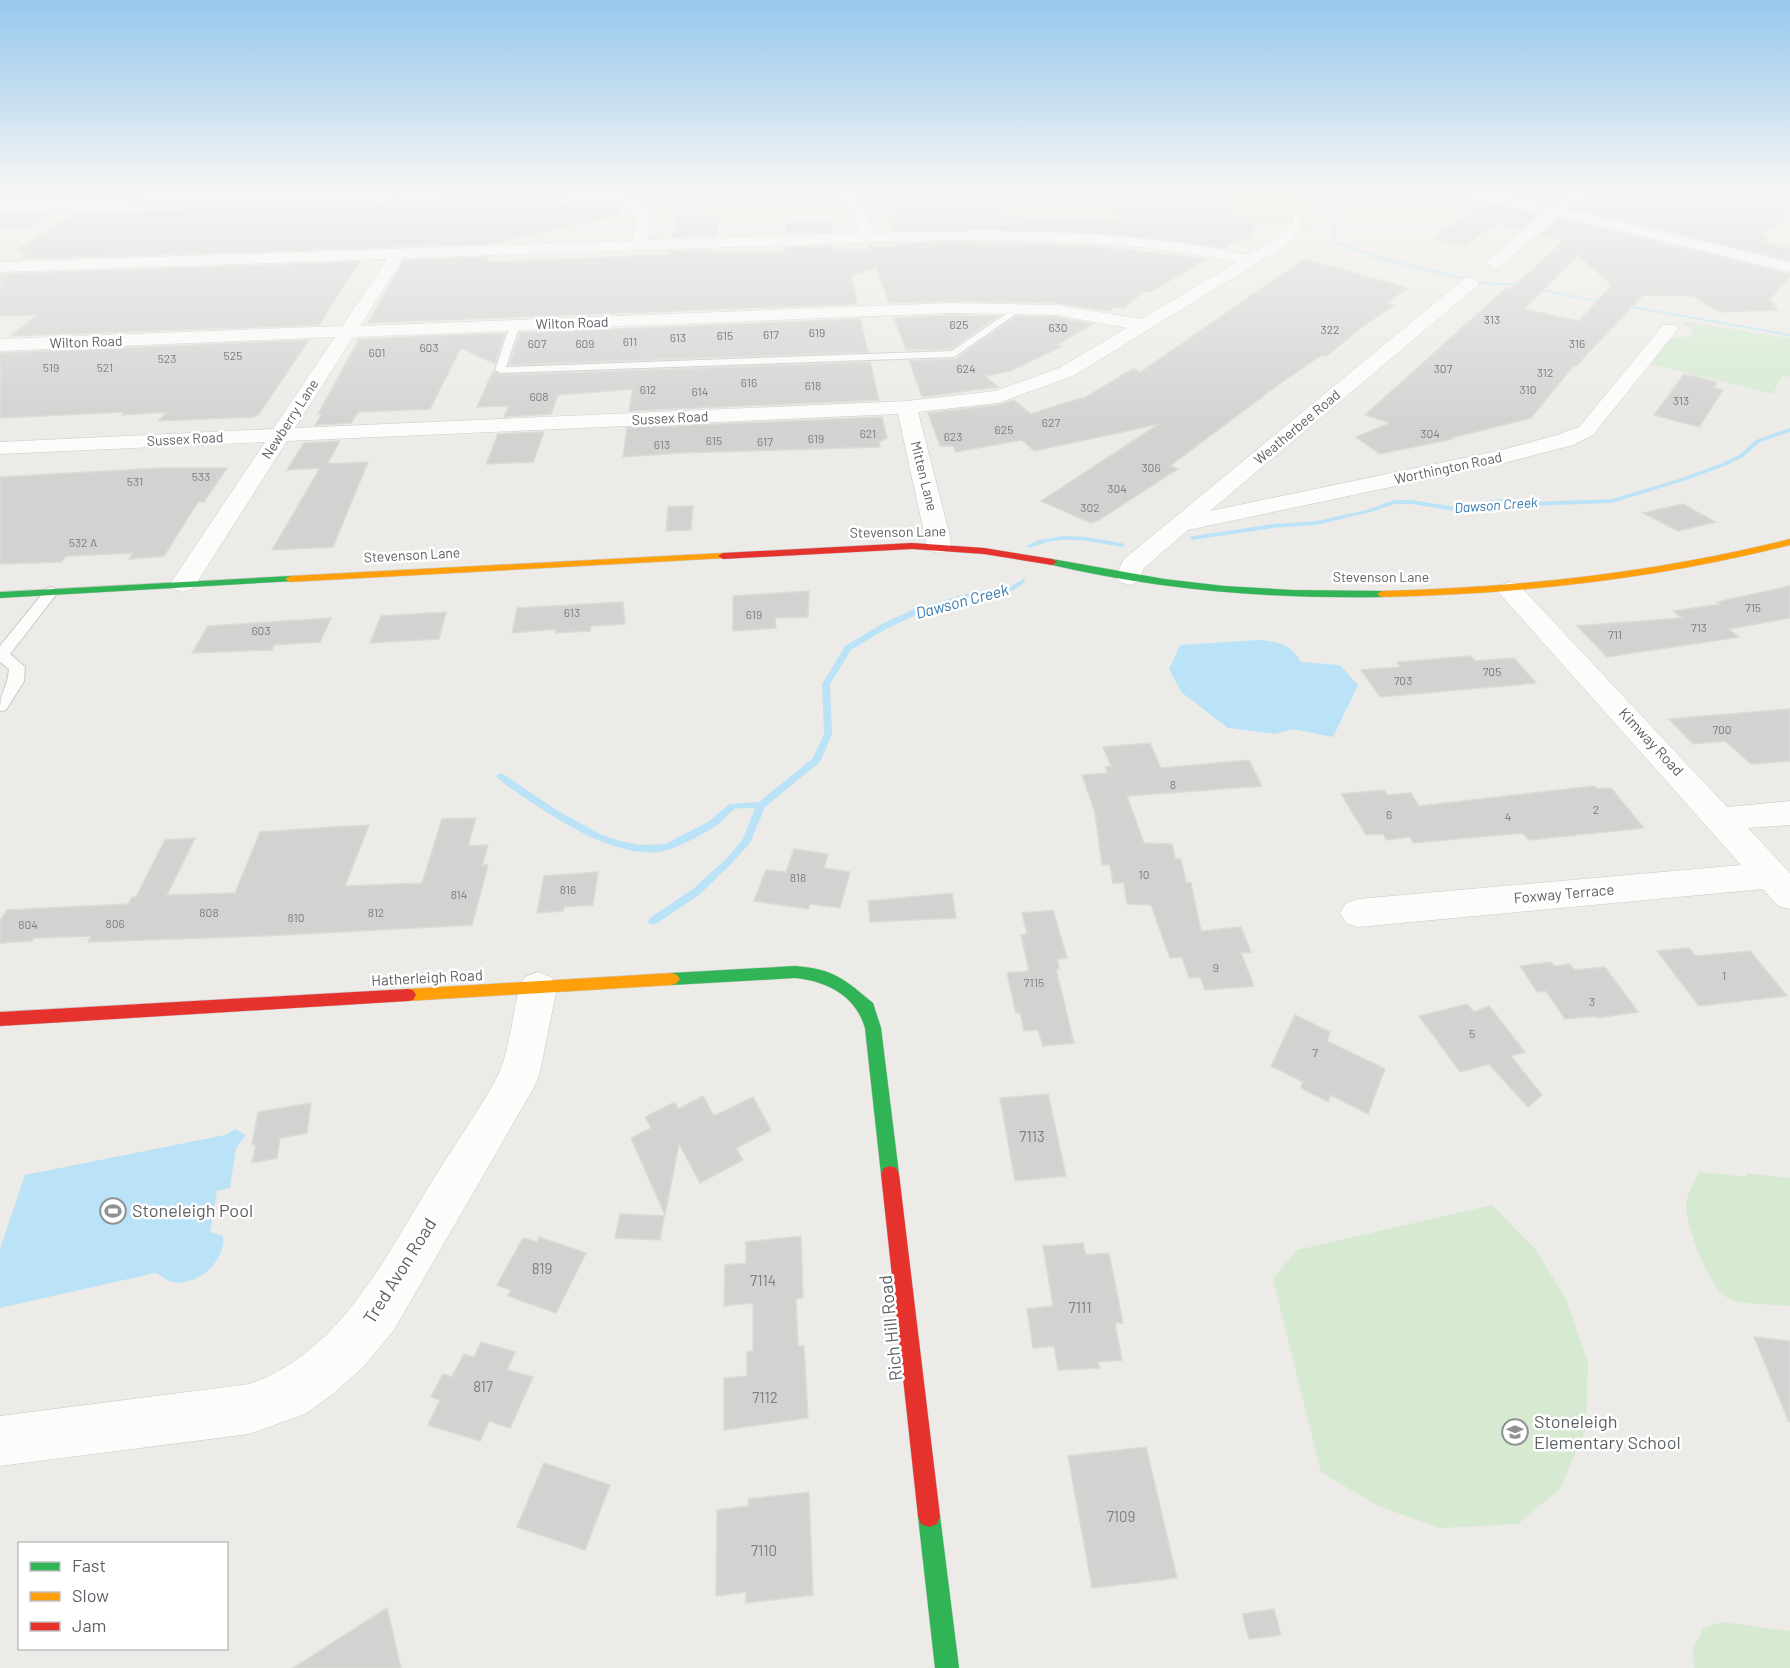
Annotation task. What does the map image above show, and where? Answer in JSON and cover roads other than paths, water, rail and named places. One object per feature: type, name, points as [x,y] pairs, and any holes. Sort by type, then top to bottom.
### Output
[{"type":"street","name":"Newberry Lane","points":[[183,584],[387,271]]},
{"type":"street","name":"Sussex Road","points":[[0,448],[907,407],[987,399],[1029,387],[1066,372],[1233,271]]},
{"type":"street","name":"Weatherbee Road","points":[[1129,577],[1132,566],[1471,282]]},
{"type":"street","name":"Wilton Road","points":[[0,345],[950,308],[1020,308],[1086,314],[1143,325]]},
{"type":"street","name":"Worthington Road","points":[[1180,525],[1288,504],[1538,448],[1586,431],[1669,329]]},
{"type":"street","name":"Mitten Lane","points":[[907,407],[939,546]]},
{"type":"street","points":[[1238,475],[1288,504]]},
{"type":"street","name":"Stevenson Lane","points":[[0,595],[851,548],[939,546],[1017,556],[1129,577],[1201,587],[1264,592],[1385,594],[1510,590],[1658,572],[1790,543]]},
{"type":"street","name":"Kimway Road","points":[[1510,590],[1780,885]]},
{"type":"street","points":[[1720,819],[1790,813]]},
{"type":"street","name":"Foxway Terrace","points":[[1358,913],[1780,885]]},
{"type":"street","name":"Hatherleigh Road","points":[[0,1019],[795,972],[816,974],[836,981],[850,992]]},
{"type":"street","name":"Tred Avon Road","points":[[0,1441],[249,1409],[287,1396],[316,1377],[347,1349],[377,1313],[519,1076],[538,988]]},
{"type":"street","name":"Rich Hill Road","points":[[850,992],[867,1008],[873,1028],[947,1668]]},
{"type":"lane","points":[[515,325],[500,370],[954,354],[1020,308]]},
{"type":"lane","points":[[0,706],[16,681],[17,667],[0,655],[52,591]]},
{"type":"water","points":[[1258,640],[1283,645],[1298,656],[1301,662],[1340,665],[1358,685],[1333,737],[1292,729],[1275,734],[1228,728],[1181,692],[1169,669],[1180,645]]},
{"type":"water","name":"Stoneleigh Pool","points":[[235,1129],[246,1135],[236,1148],[230,1188],[217,1191],[210,1232],[223,1236],[223,1245],[215,1263],[209,1270],[201,1276],[183,1282],[171,1281],[155,1273],[0,1308],[0,1249],[25,1175],[225,1135]]},
{"type":"waterway","points":[[1432,271],[1483,283],[1518,285],[1607,303]]},
{"type":"waterway","points":[[1621,305],[1790,335]]},
{"type":"waterway","name":"Dawson Creek","points":[[1192,538],[1273,526],[1316,523],[1369,511],[1394,502],[1412,502],[1454,509],[1499,501],[1529,504],[1612,501],[1725,464],[1741,456],[1758,441],[1790,430]]},
{"type":"waterway","name":"Dawson Creek","points":[[1029,546],[1041,541],[1064,538],[1122,545]]},
{"type":"waterway","name":"Dawson Creek","points":[[761,805],[817,760],[828,734],[826,684],[848,648],[883,627],[919,610],[978,593],[1012,589],[1023,581]]},
{"type":"waterway","points":[[500,776],[576,826],[619,844],[640,848],[662,848],[671,845],[711,824],[732,806],[761,805]]},
{"type":"waterway","points":[[653,921],[696,892],[729,861],[747,841],[761,805]]},
{"type":"place","name":"Stoneleigh Pool","points":[[113,1211]]},
{"type":"place","name":"Stoneleigh Elementary School","points":[[1515,1432]]}]
